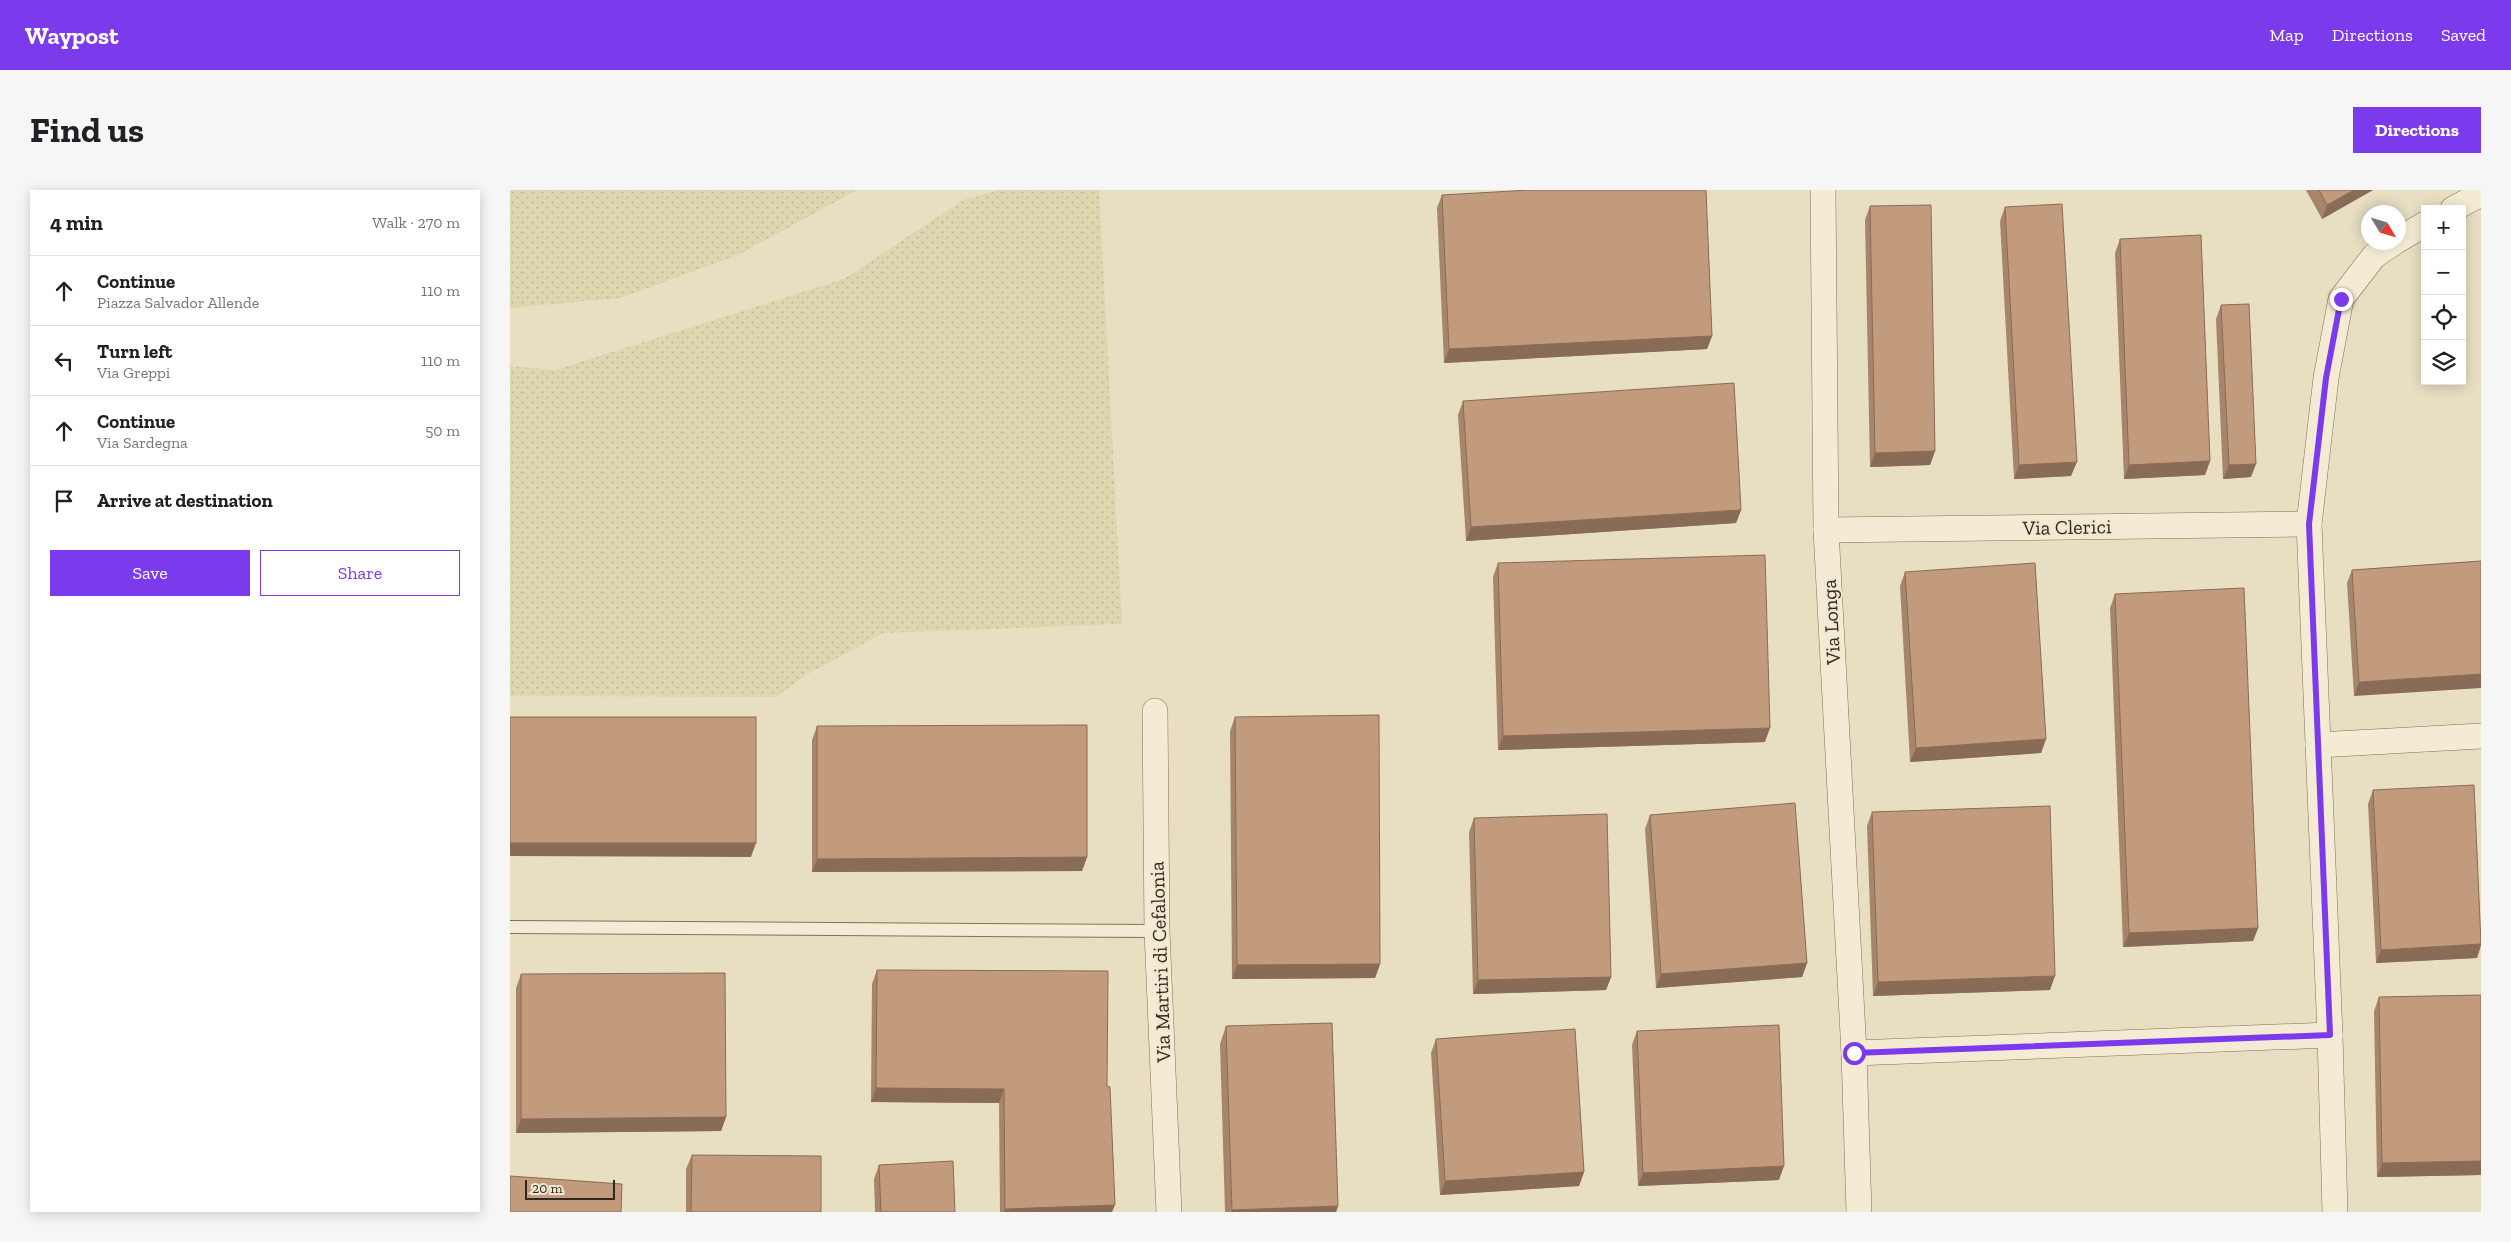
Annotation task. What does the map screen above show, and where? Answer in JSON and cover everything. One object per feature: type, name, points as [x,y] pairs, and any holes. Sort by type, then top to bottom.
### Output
[{"type":"street","name":"Via Longa","points":[[1823,190],[1826,530],[1854,1053],[1859,1212]]},
{"type":"street","points":[[2460,205],[2481,194]]},
{"type":"street","points":[[2406,235],[2421,226]]},
{"type":"street","points":[[2335,1212],[2330,1035],[2309,524],[2326,378],[2341,299],[2374,256],[2383,250]]},
{"type":"street","name":"Via Clerici","points":[[1826,530],[2309,524]]},
{"type":"street","name":"Via Martiri di Cefalonia","points":[[1155,712],[1157,931],[1168,1212]]},
{"type":"street","points":[[2318,745],[2481,736]]},
{"type":"street","points":[[1854,1053],[2330,1035]]},
{"type":"lane","points":[[510,927],[1157,931]]},
{"type":"shaded area","points":[[510,190],[857,190],[738,255],[620,298],[510,308]]},
{"type":"shaded area","points":[[1000,190],[1099,190],[1122,624],[883,633],[806,675],[776,697],[510,696],[510,366],[555,370],[844,279],[963,200]]},
{"type":"building","points":[[1530,190],[1706,190],[1712,336],[1449,349],[1442,195]]},
{"type":"building","points":[[2319,190],[2354,190],[2327,205]]},
{"type":"building","points":[[2062,204],[2077,462],[2019,465],[2005,207]]},
{"type":"building","points":[[1931,205],[1935,451],[1875,453],[1870,206]]},
{"type":"building","points":[[2201,235],[2210,461],[2129,465],[2120,239]]},
{"type":"building","points":[[2249,304],[2256,464],[2229,465],[2221,305]]},
{"type":"building","points":[[1734,383],[1741,510],[1471,527],[1463,401]]},
{"type":"building","points":[[1765,555],[1770,728],[1503,736],[1498,563]]},
{"type":"building","points":[[2481,561],[2481,674],[2359,682],[2352,570]]},
{"type":"building","points":[[2035,563],[2046,739],[1916,748],[1905,572]]},
{"type":"building","points":[[2244,588],[2258,928],[2129,933],[2115,594]]},
{"type":"building","points":[[1379,715],[1380,964],[1237,965],[1235,717]]},
{"type":"building","points":[[510,717],[756,717],[756,843],[510,843]]},
{"type":"building","points":[[1087,725],[1087,857],[817,859],[817,726]]},
{"type":"building","points":[[2474,785],[2481,944],[2381,950],[2373,790]]},
{"type":"building","points":[[1795,803],[1807,963],[1661,974],[1650,815]]},
{"type":"building","points":[[2050,806],[2055,976],[1878,982],[1872,812]]},
{"type":"building","points":[[1607,814],[1611,977],[1478,980],[1474,818]]},
{"type":"building","points":[[877,970],[1108,971],[1107,1086],[1110,1087],[1115,1205],[1005,1209],[1004,1089],[876,1088]]},
{"type":"building","points":[[725,973],[726,1117],[521,1119],[521,974]]},
{"type":"building","points":[[2481,995],[2481,1161],[2382,1163],[2379,997]]},
{"type":"building","points":[[1332,1023],[1338,1206],[1232,1210],[1226,1026]]},
{"type":"building","points":[[1779,1025],[1784,1166],[1643,1173],[1637,1031]]},
{"type":"building","points":[[1575,1029],[1584,1172],[1445,1181],[1436,1039]]},
{"type":"building","points":[[692,1155],[821,1156],[821,1212],[691,1212]]},
{"type":"building","points":[[953,1161],[955,1212],[881,1212],[879,1165]]},
{"type":"building","points":[[510,1176],[622,1184],[621,1212],[510,1212]]},
{"type":"route","points":[[1854,1053],[2330,1035],[2309,524],[2326,378],[2341,299]]}]
